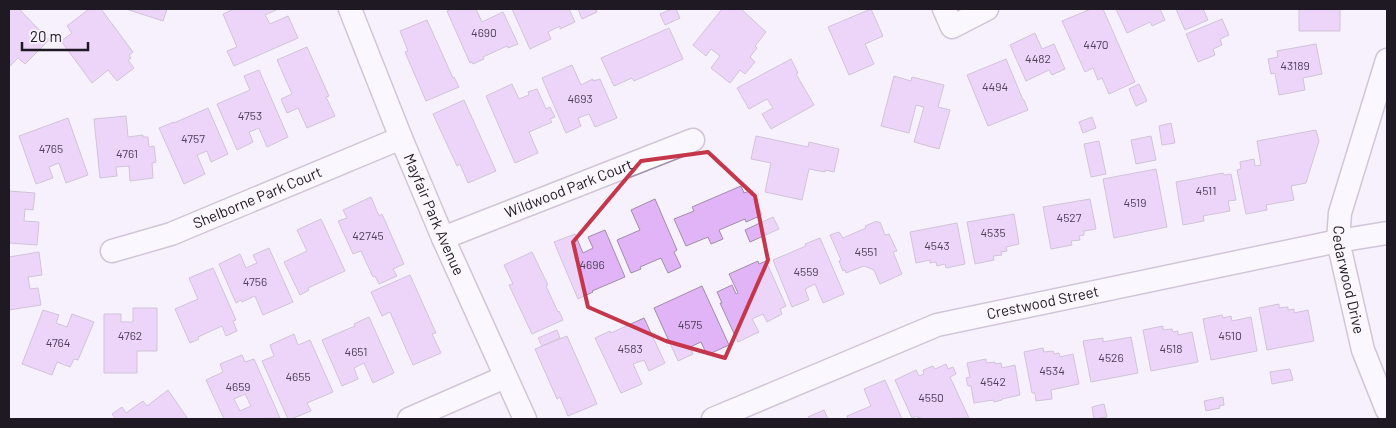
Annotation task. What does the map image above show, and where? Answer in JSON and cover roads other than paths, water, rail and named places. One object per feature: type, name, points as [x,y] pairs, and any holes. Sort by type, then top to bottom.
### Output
[{"type":"street","name":"Mayfair Park Avenue","points":[[350,9],[443,238],[525,419]]},
{"type":"street","points":[[948,18],[987,9]]},
{"type":"street","name":"Cedarwood Drive","points":[[1387,60],[1340,213],[1338,241],[1363,350],[1387,410]]},
{"type":"street","name":"Shelborne Park Court","points":[[112,250],[171,234],[401,138]]},
{"type":"street","name":"Wildwood Park Court","points":[[443,238],[694,140]]},
{"type":"street","name":"Crestwood Street","points":[[713,419],[937,325],[1338,241],[1387,233]]},
{"type":"street","points":[[409,419],[505,377]]}]
